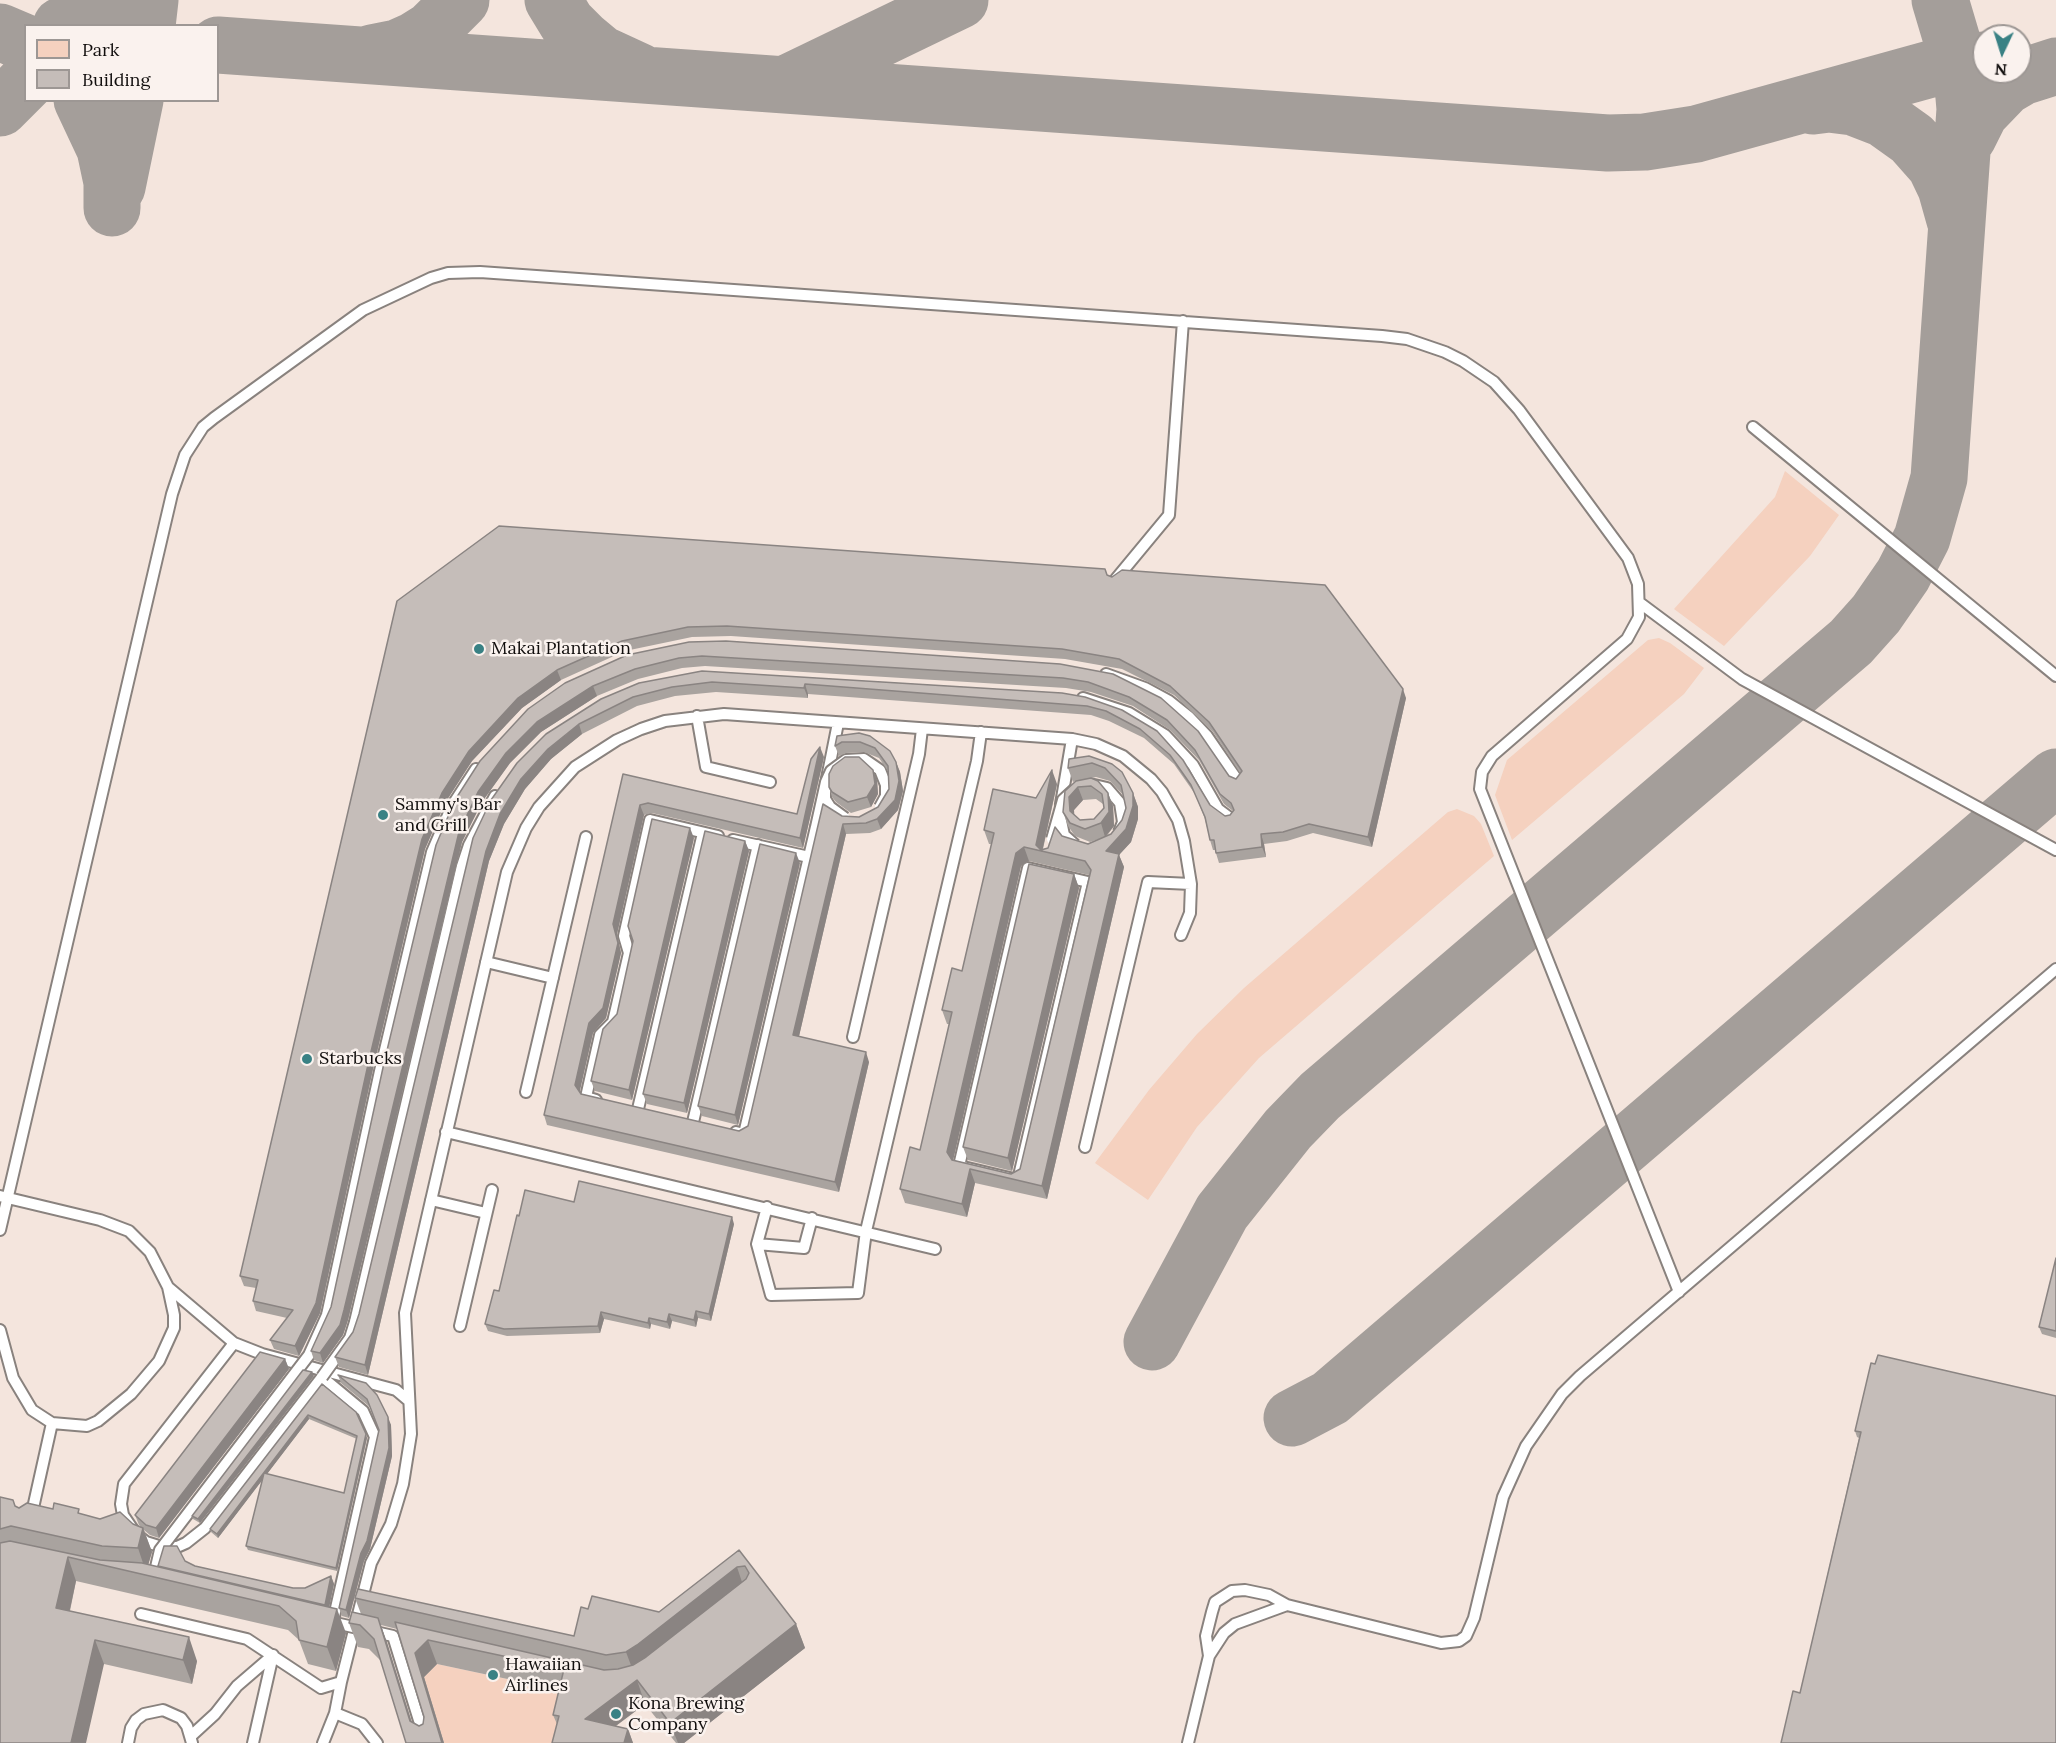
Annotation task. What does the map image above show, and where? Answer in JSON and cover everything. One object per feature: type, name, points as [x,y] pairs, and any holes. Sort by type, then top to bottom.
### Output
[{"type":"lane","points":[[0,1230],[4,1197],[171,494],[185,455],[203,427],[214,418],[363,310],[431,278],[461,272],[1183,321],[1407,339],[1463,361],[1507,395],[1621,548],[1635,571],[1640,603],[1636,627],[1627,639],[1492,756],[1482,772],[1480,789],[1678,1292]]},
{"type":"lane","points":[[1116,579],[1169,515],[1183,321]]},
{"type":"lane","points":[[1753,427],[2056,676]]},
{"type":"lane","points":[[1640,603],[1743,679],[2056,850]]},
{"type":"lane","points":[[1092,671],[1119,676],[1169,701],[1207,736],[1238,782]]},
{"type":"lane","points":[[1066,695],[1110,705],[1129,713],[1165,735],[1193,765],[1218,808],[1230,818]]},
{"type":"lane","points":[[323,1743],[335,1713],[371,1563],[391,1524],[404,1484],[411,1434],[405,1313],[507,873],[515,851],[539,807],[575,767],[617,740],[664,721],[724,714],[1072,739],[1096,744],[1123,756],[1162,792],[1178,820],[1191,885],[1190,913],[1181,935]]},
{"type":"lane","points":[[698,716],[706,768],[770,782]]},
{"type":"lane","points":[[838,723],[825,787],[825,799],[830,807],[842,817],[854,820]]},
{"type":"lane","points":[[853,1037],[919,754],[922,729]]},
{"type":"lane","points":[[767,1208],[757,1244],[771,1295],[858,1293],[866,1231],[977,761],[981,732]]},
{"type":"lane","points":[[1072,739],[1060,816],[1064,835],[1083,849]]},
{"type":"lane","points":[[153,1581],[157,1558],[170,1534],[309,1355],[327,1315],[383,1059],[432,852],[452,806],[485,758]]},
{"type":"lane","points":[[723,1129],[744,1134],[826,782],[838,764],[846,760],[864,759],[873,763],[884,777],[886,796],[882,805],[868,817]]},
{"type":"lane","points":[[1044,872],[1063,800],[1078,787],[1088,784],[1107,788],[1120,803],[1121,830],[1110,843]]},
{"type":"lane","points":[[234,1343],[130,1475],[122,1494],[121,1504],[128,1525],[146,1542],[162,1547],[177,1547],[197,1537],[350,1338],[462,866],[478,825],[501,786]]},
{"type":"lane","points":[[607,1102],[586,1097],[600,1035],[613,1022],[629,953],[624,936],[650,820],[808,857]]},
{"type":"lane","points":[[638,1109],[703,833]]},
{"type":"lane","points":[[526,1092],[586,837]]},
{"type":"lane","points":[[692,1122],[758,845]]},
{"type":"lane","points":[[1028,868],[1044,872],[1088,882],[1018,1180],[958,1166],[1028,868]]},
{"type":"lane","points":[[1085,1147],[1148,882],[1191,885]]},
{"type":"lane","points":[[486,962],[553,978]]},
{"type":"lane","points":[[1209,1656],[1206,1636],[1215,1602],[1222,1595],[1245,1590],[1269,1595],[1287,1605],[1441,1643],[1459,1641],[1466,1636],[1474,1618],[1503,1497],[1526,1446],[1547,1414],[1580,1376],[2056,969]]},
{"type":"lane","points":[[446,1132],[935,1249]]},
{"type":"lane","points":[[460,1326],[492,1190]]},
{"type":"lane","points":[[0,1330],[10,1371],[32,1410],[52,1423],[73,1427],[87,1426],[112,1410],[147,1378],[159,1362],[174,1328],[174,1315],[168,1287],[150,1252],[129,1231],[100,1220],[4,1197]]},
{"type":"lane","points":[[430,1200],[486,1213]]},
{"type":"lane","points":[[757,1244],[804,1248],[812,1218]]},
{"type":"lane","points":[[168,1287],[234,1343],[262,1354],[396,1390],[409,1401]]},
{"type":"lane","points":[[322,1377],[363,1411],[375,1437],[327,1621],[405,1639]]},
{"type":"lane","points":[[29,1525],[52,1423]]},
{"type":"lane","points":[[1188,1743],[1209,1656],[1224,1633],[1234,1624],[1287,1605]]},
{"type":"lane","points":[[141,1614],[247,1639],[321,1688],[341,1682]]},
{"type":"lane","points":[[393,1636],[426,1743]]},
{"type":"lane","points":[[128,1743],[131,1728],[136,1720],[153,1711],[163,1710],[181,1718],[191,1739],[237,1686],[273,1655]]},
{"type":"lane","points":[[253,1743],[273,1655]]},
{"type":"lane","points":[[335,1713],[362,1724],[377,1743]]},
{"type":"shaded area","points":[[0,0],[2056,0],[2056,1743],[0,1743]]},
{"type":"green space","points":[[1785,471],[1839,515],[1810,556],[1724,646],[1674,609],[1775,497]]},
{"type":"green space","points":[[1659,638],[1670,643],[1704,668],[1684,694],[1512,840],[1495,795],[1507,760],[1648,640]]},
{"type":"green space","points":[[1457,809],[1474,816],[1481,824],[1494,856],[1259,1058],[1197,1127],[1148,1200],[1095,1163],[1149,1090],[1197,1034],[1244,988],[1448,812]]},
{"type":"green space","points":[[437,1664],[572,1693],[567,1743],[444,1743],[424,1677]]},
{"type":"building","points":[[499,526],[1105,569],[1107,575],[1112,577],[1122,570],[1325,585],[1403,689],[1368,837],[1309,824],[1283,832],[1261,834],[1262,847],[1216,853],[1214,840],[1210,840],[1205,817],[1191,785],[1170,755],[1140,729],[1106,711],[1087,706],[805,684],[804,688],[712,682],[672,687],[633,697],[579,724],[548,749],[521,779],[500,814],[486,851],[365,1365],[335,1357],[353,1332],[359,1314],[473,838],[491,800],[517,763],[546,734],[601,699],[639,683],[702,671],[1062,693],[1085,697],[1122,710],[1157,731],[1183,760],[1210,805],[1225,816],[1230,815],[1234,810],[1231,803],[1220,794],[1195,750],[1167,720],[1129,697],[1088,682],[1063,678],[702,656],[679,658],[635,669],[593,686],[537,722],[506,753],[478,792],[459,832],[340,1325],[320,1353],[311,1351],[331,1307],[384,1063],[436,845],[455,800],[480,761],[528,709],[565,683],[627,655],[689,642],[726,641],[1060,664],[1113,674],[1161,698],[1198,731],[1229,776],[1236,779],[1242,771],[1209,722],[1170,686],[1119,659],[1062,649],[727,626],[688,627],[622,641],[557,670],[518,698],[469,751],[442,793],[422,839],[369,1060],[316,1303],[295,1346],[270,1340],[293,1310],[253,1301],[258,1280],[240,1276],[397,601]]},
{"type":"building","points":[[859,733],[870,736],[890,751],[896,762],[899,781],[895,800],[877,819],[866,823],[843,824],[793,1035],[866,1052],[835,1182],[544,1115],[623,774],[797,814],[811,759],[820,747],[800,838],[648,803],[640,805],[613,924],[618,943],[603,1008],[589,1023],[575,1085],[581,1094],[739,1131],[748,1126],[823,804],[842,816],[859,817],[878,807],[889,789],[888,766],[875,748],[860,742],[842,742],[835,746],[837,736]]},
{"type":"building","points":[[1089,756],[1112,764],[1122,772],[1133,793],[1133,806],[1126,829],[1106,851],[1119,854],[1042,1186],[970,1169],[962,1204],[900,1189],[910,1147],[920,1150],[952,1012],[942,1010],[952,968],[962,971],[994,833],[984,830],[993,789],[1036,798],[1052,770],[1036,845],[1041,850],[1048,848],[1055,827],[1062,836],[1088,844],[1111,834],[1122,820],[1126,808],[1121,785],[1105,768],[1092,763],[1068,768],[1069,759]],"holes":[[[1024,847],[1085,861],[1091,870],[1020,1169],[1011,1174],[952,1160],[947,1152],[1016,853]]]},
{"type":"building","points":[[845,757],[859,757],[873,770],[875,784],[867,797],[848,802],[832,792],[829,787],[829,774],[833,766]]},
{"type":"building","points":[[1091,778],[1098,781],[1108,793],[1109,812],[1101,823],[1085,829],[1070,823],[1063,812],[1065,791],[1076,781]],"holes":[[[1091,786],[1102,794],[1104,808],[1094,819],[1080,820],[1070,811],[1069,797],[1078,787]]]},
{"type":"building","points":[[652,819],[690,828],[629,1090],[591,1081],[603,1029],[617,1014],[633,941],[628,926]]},
{"type":"building","points":[[705,831],[745,841],[684,1103],[643,1094]]},
{"type":"building","points":[[760,844],[796,853],[735,1115],[698,1106]]},
{"type":"building","points":[[1029,864],[1074,874],[1008,1158],[963,1147]]},
{"type":"building","points":[[579,1181],[732,1217],[709,1314],[696,1311],[694,1320],[669,1314],[667,1322],[649,1318],[648,1323],[601,1312],[598,1326],[504,1329],[485,1324],[494,1290],[499,1291],[525,1190],[574,1202]]},
{"type":"building","points":[[2056,1258],[2056,1331],[2039,1327]]},
{"type":"building","points":[[260,1352],[285,1359],[156,1528],[146,1525],[135,1515]]},
{"type":"building","points":[[1878,1355],[2056,1396],[2056,1743],[1781,1743],[1793,1691],[1800,1693],[1861,1432],[1855,1431],[1871,1363],[1875,1364]]},
{"type":"building","points":[[303,1370],[312,1372],[198,1519],[192,1516]]},
{"type":"building","points":[[338,1375],[366,1383],[377,1395],[388,1417],[389,1448],[367,1541],[361,1553],[346,1610],[339,1608],[379,1430],[367,1399]]},
{"type":"building","points":[[322,1384],[356,1412],[366,1434],[336,1568],[246,1546],[264,1473],[344,1493],[357,1436],[308,1415],[217,1534],[210,1529]]},
{"type":"building","points":[[0,1497],[13,1500],[15,1506],[19,1508],[27,1503],[53,1509],[54,1503],[79,1509],[78,1513],[100,1519],[120,1512],[133,1524],[143,1528],[138,1548],[102,1546],[11,1526],[0,1529]]},
{"type":"building","points":[[10,1541],[100,1560],[142,1563],[337,1609],[327,1647],[299,1640],[296,1621],[279,1606],[68,1557],[56,1608],[189,1637],[183,1660],[95,1640],[71,1743],[0,1743],[0,1543]]},
{"type":"building","points":[[164,1546],[177,1546],[185,1561],[195,1566],[293,1588],[305,1588],[331,1576],[325,1605],[158,1566]]},
{"type":"building","points":[[739,1550],[796,1624],[670,1723],[637,1680],[585,1719],[628,1729],[624,1743],[552,1743],[559,1716],[553,1715],[564,1669],[428,1640],[415,1653],[442,1743],[406,1743],[374,1639],[360,1625],[349,1623],[352,1612],[378,1618],[410,1721],[419,1726],[423,1724],[424,1717],[395,1622],[604,1670],[618,1669],[633,1665],[646,1657],[746,1579],[749,1573],[745,1566],[737,1567],[637,1645],[626,1652],[606,1655],[355,1598],[358,1589],[574,1636],[581,1607],[588,1609],[592,1596],[659,1612]]},
{"type":"taxiway","points":[[64,24],[106,0]]},
{"type":"taxiway","points":[[147,24],[150,0]]},
{"type":"taxiway","points":[[372,53],[397,48],[415,40],[431,30],[461,0]]},
{"type":"taxiway","points":[[553,0],[567,23],[601,54],[640,72]]},
{"type":"taxiway","points":[[786,84],[960,0]]},
{"type":"taxiway","points":[[1152,1342],[1222,1212],[1288,1129],[1320,1096],[1851,642],[1876,614],[1903,575],[1922,538],[1939,478],[1965,109],[1962,74],[1940,0]]},
{"type":"taxiway","points":[[0,32],[24,42]]},
{"type":"taxiway","points":[[219,45],[1608,143],[1645,142],[1696,134],[1938,67],[1972,62]]},
{"type":"taxiway","points":[[1968,137],[1980,113],[2005,87],[2022,77],[2056,66]]},
{"type":"taxiway","points":[[0,108],[24,84]]},
{"type":"taxiway","points":[[83,102],[105,149],[112,182],[112,208]]},
{"type":"taxiway","points":[[117,187],[135,102]]},
{"type":"taxiway","points":[[1813,106],[1829,104],[1853,107],[1884,119],[1912,139],[1935,165],[1946,188],[1955,220]]},
{"type":"taxiway","points":[[1292,1418],[1330,1398],[2056,777]]},
{"type":"place","name":"Makai Plantation","points":[[479,649]]},
{"type":"place","name":"Sammy's Bar and Grill","points":[[383,815]]},
{"type":"place","name":"Starbucks","points":[[307,1059]]},
{"type":"place","name":"Hawaiian Airlines","points":[[493,1675]]},
{"type":"place","name":"Kona Brewing Company","points":[[616,1714]]}]
